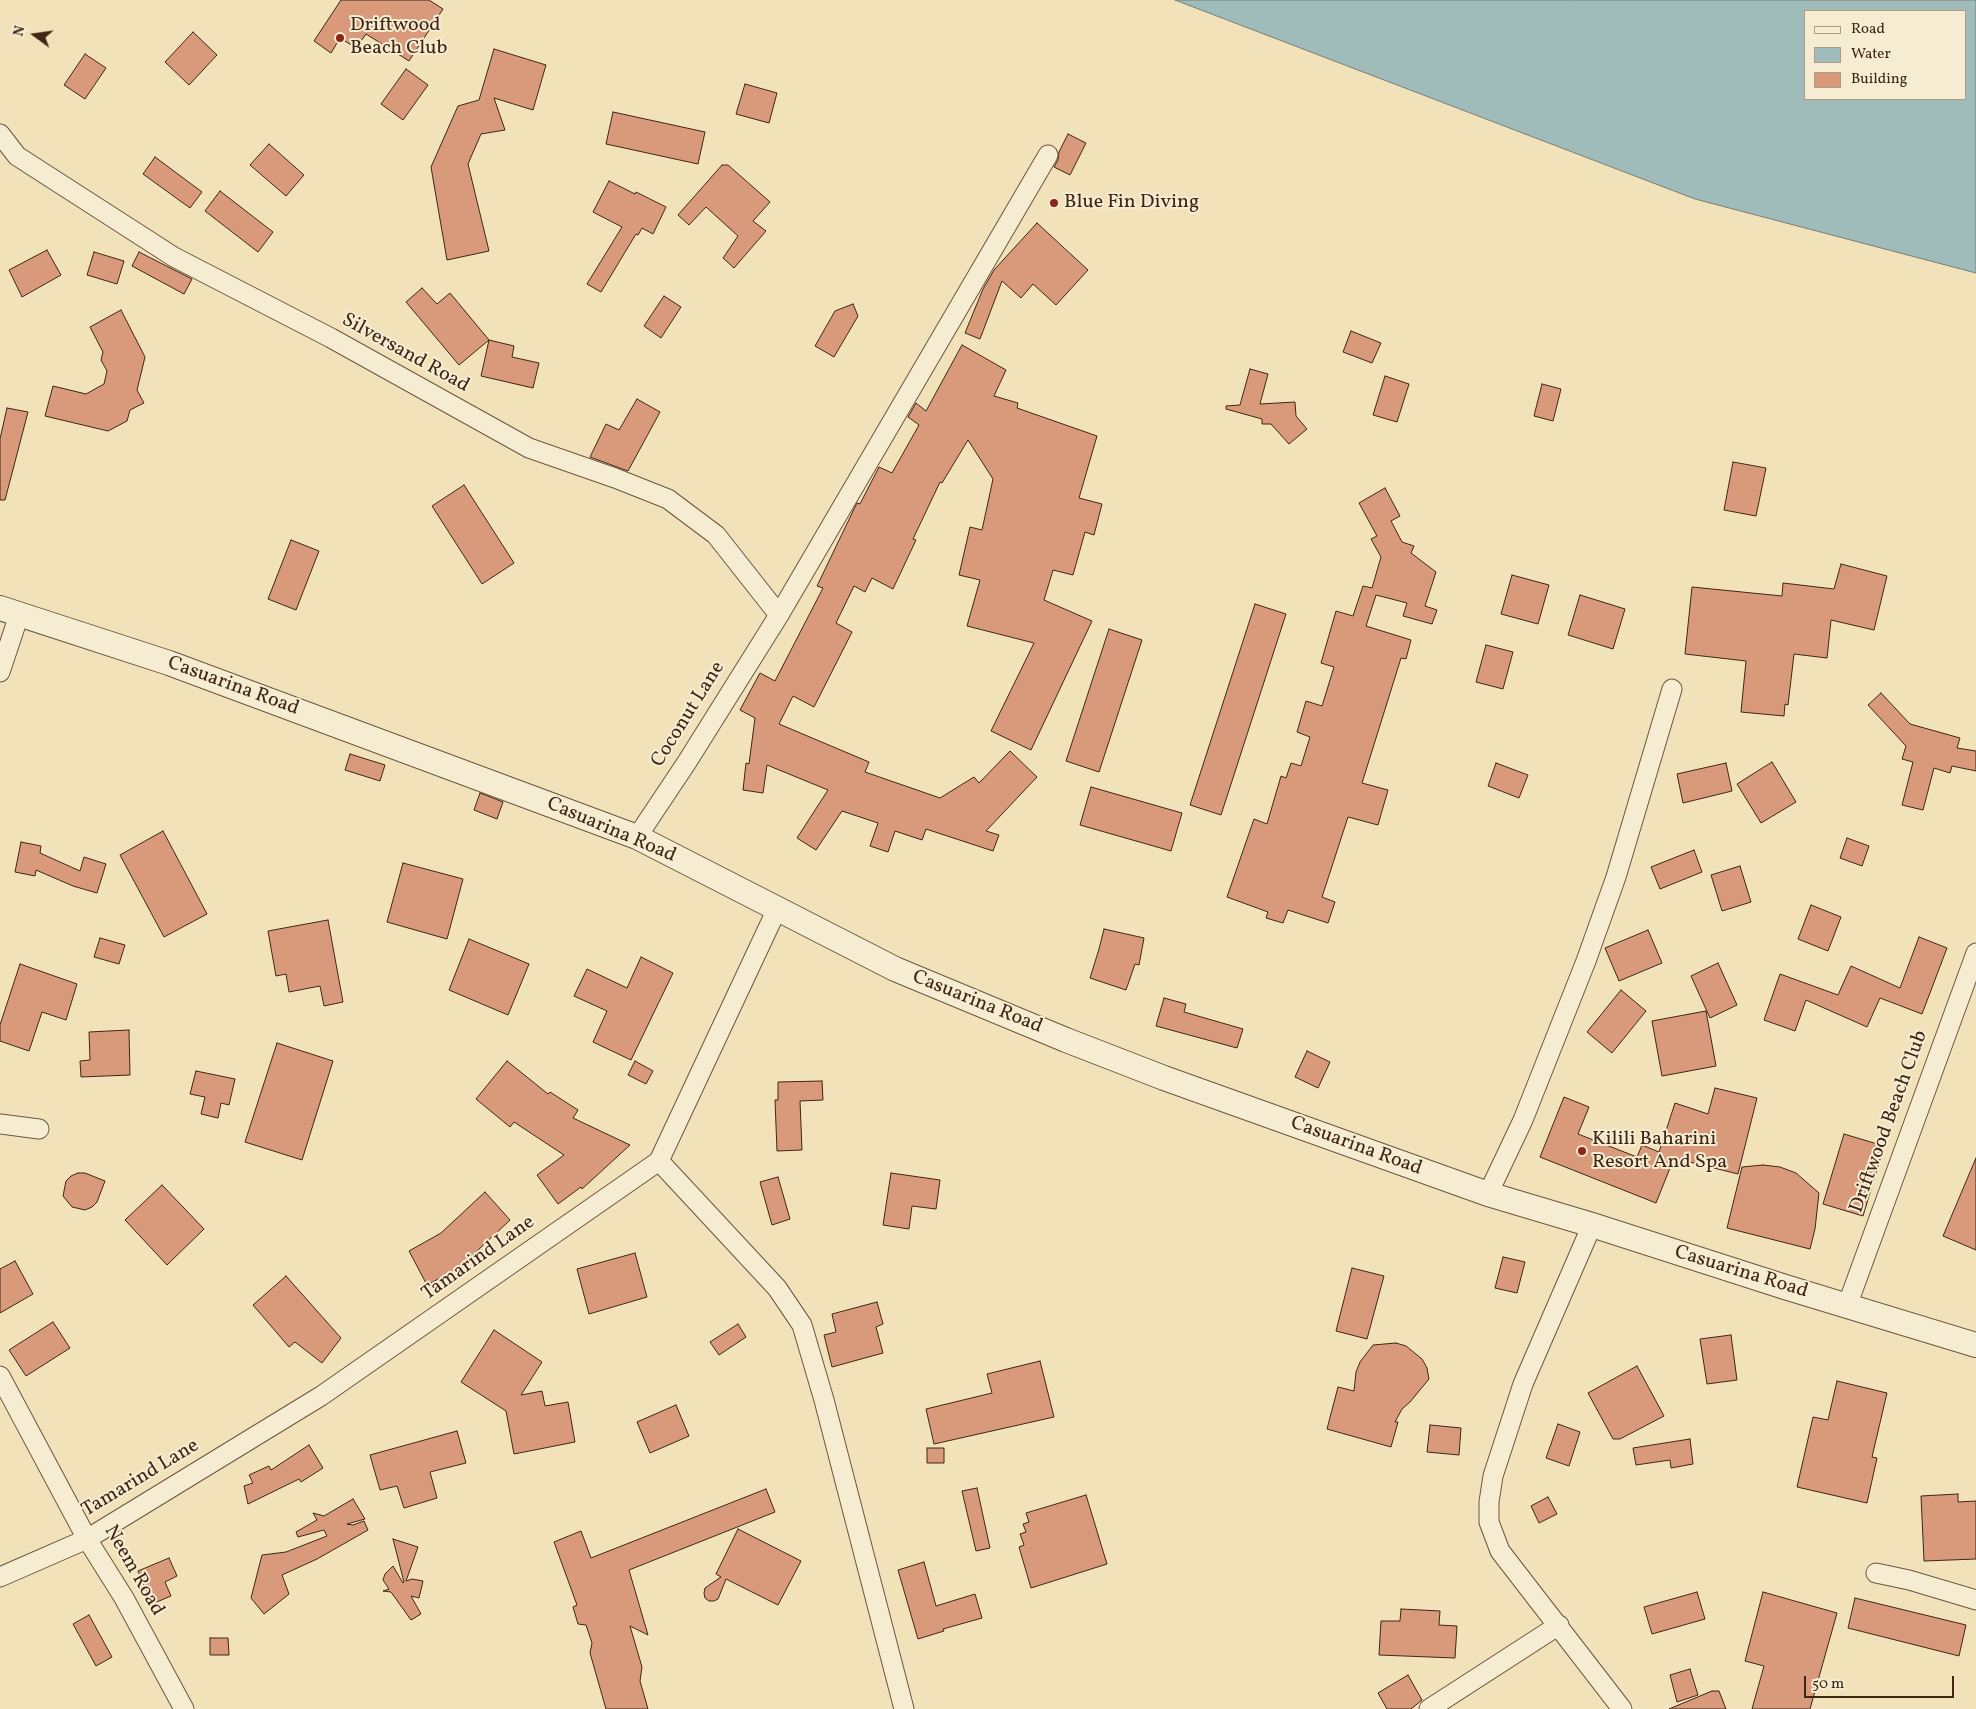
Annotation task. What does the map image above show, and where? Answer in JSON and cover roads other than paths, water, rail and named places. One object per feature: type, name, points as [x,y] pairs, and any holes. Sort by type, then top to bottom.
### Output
[{"type":"street","name":"Silversand Road","points":[[0,134],[17,156],[174,257],[330,338],[529,448],[668,499],[716,535],[779,615]]},
{"type":"street","name":"Coconut Lane","points":[[637,837],[687,762],[779,615],[1048,155]]},
{"type":"street","points":[[0,672],[9,612]]},
{"type":"street","name":"Casuarina Road","points":[[9,612],[169,663],[637,837],[895,969],[1066,1040],[1164,1078],[1488,1194],[1592,1224],[1712,1264],[1976,1345]]},
{"type":"street","points":[[1488,1194],[1523,1120],[1589,953],[1616,876],[1672,689]]},
{"type":"street","points":[[777,909],[659,1162],[777,1288],[802,1325],[824,1400],[904,1709]]},
{"type":"street","name":"Driftwood Beach Club","points":[[1847,1306],[1976,953]]},
{"type":"street","points":[[0,1124],[39,1129]]},
{"type":"street","name":"Tamarind Lane","points":[[0,1578],[88,1539],[321,1396],[659,1162]]},
{"type":"street","points":[[1592,1224],[1523,1384],[1493,1476],[1489,1502],[1490,1522],[1500,1550],[1559,1624],[1622,1709]]},
{"type":"street","name":"Neem Road","points":[[0,1376],[88,1539],[124,1598],[184,1709]]},
{"type":"street","points":[[1876,1573],[1909,1580],[1976,1600]]},
{"type":"street","points":[[1429,1709],[1559,1624]]},
{"type":"water","points":[[1175,0],[1976,0],[1976,273],[1695,199]]},
{"type":"place","name":"Driftwood Beach Club","points":[[340,38]]},
{"type":"place","name":"Blue Fin Diving","points":[[1054,203]]},
{"type":"place","name":"Kilili Baharini Resort And Spa","points":[[1582,1151]]}]
